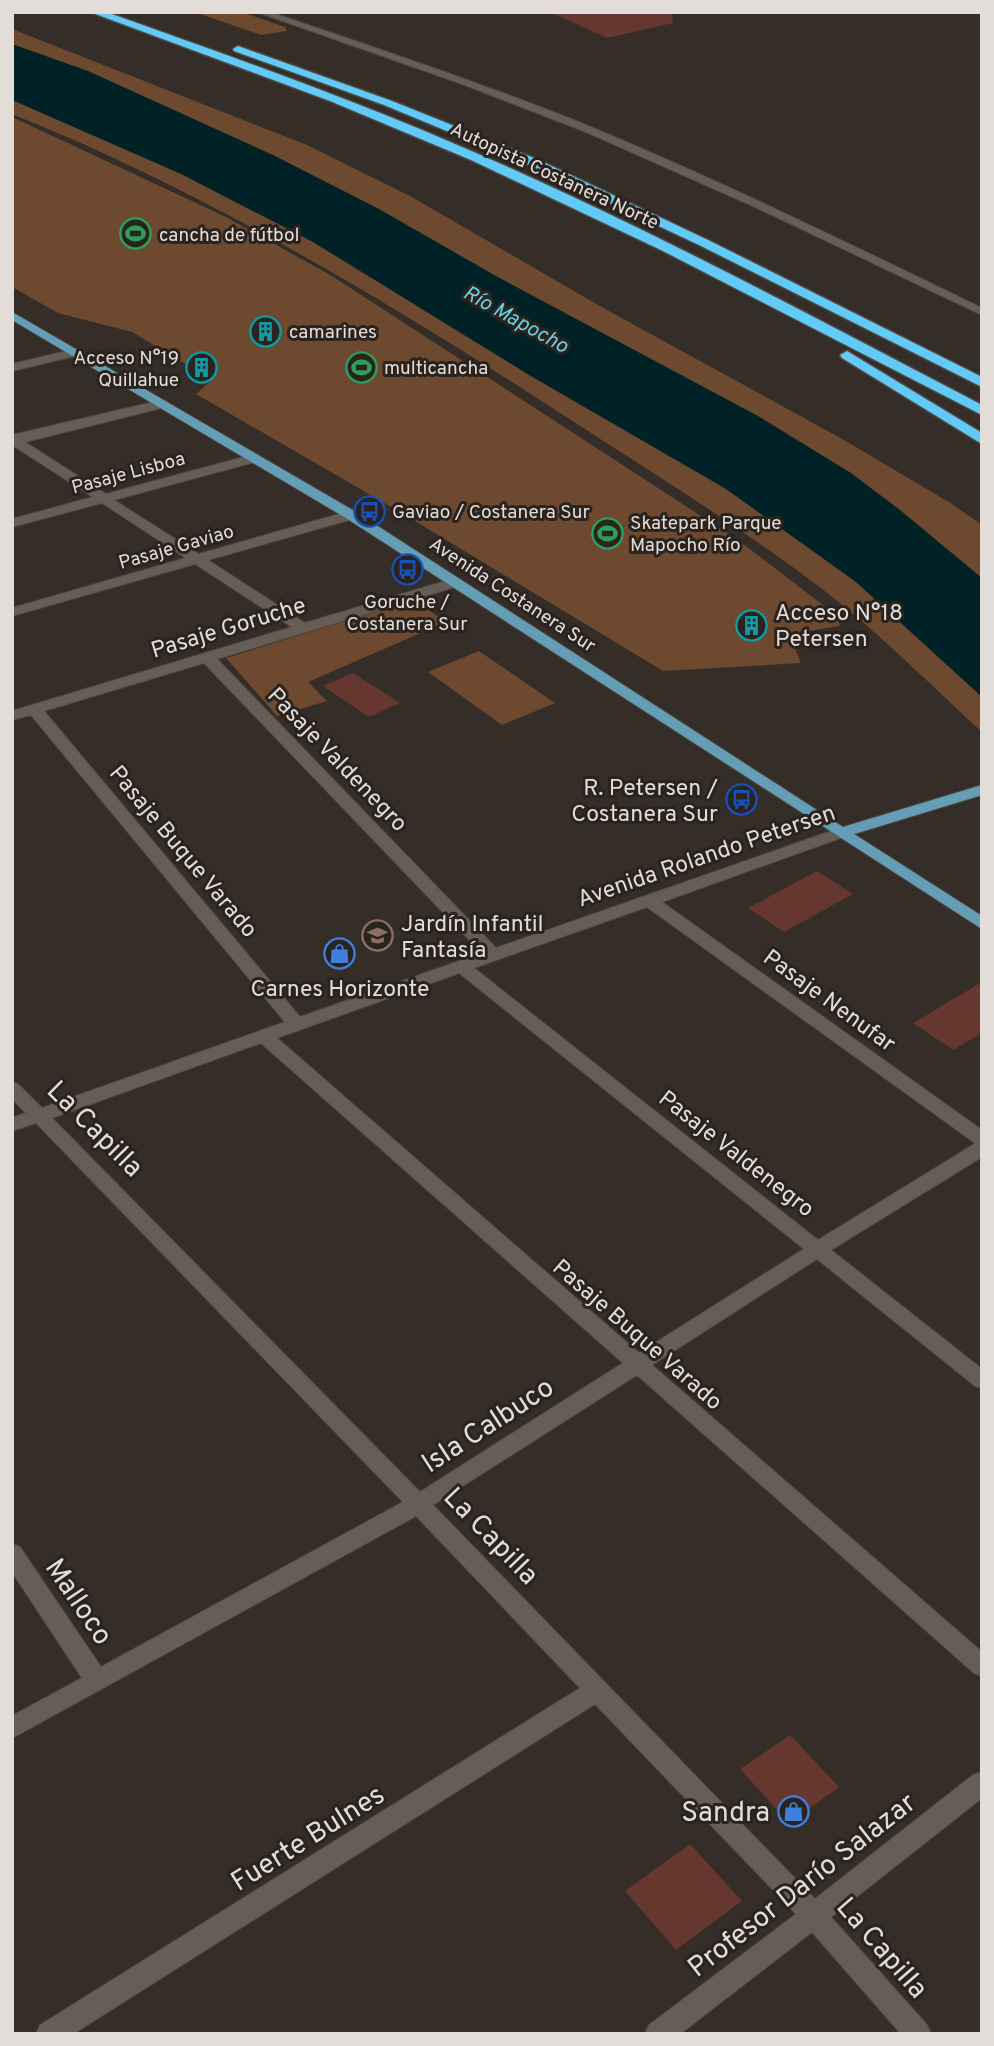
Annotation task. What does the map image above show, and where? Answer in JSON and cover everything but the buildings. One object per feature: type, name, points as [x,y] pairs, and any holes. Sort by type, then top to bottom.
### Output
[{"type":"highway","name":"Autopista Costanera Norte","points":[[95,12],[357,108],[473,156],[750,289],[982,411]]},
{"type":"highway","points":[[134,12],[172,26]]},
{"type":"highway","name":"Autopista Costanera Norte","points":[[224,44],[377,99],[502,149],[605,195],[982,383]]},
{"type":"highway","points":[[750,289],[786,317],[982,440]]},
{"type":"highway","points":[[794,289],[982,369]]},
{"type":"main road","name":"Avenida Costanera Sur","points":[[12,315],[351,515],[982,923]]},
{"type":"main road","name":"Avenida Rolando Petersen","points":[[843,832],[982,790]]},
{"type":"street","points":[[261,12],[393,56],[532,107],[753,201],[982,312]]},
{"type":"street","points":[[12,368],[75,353]]},
{"type":"street","points":[[13,440],[162,404]]},
{"type":"street","points":[[13,440],[303,628]]},
{"type":"street","name":"Pasaje Lisboa","points":[[12,523],[255,458]]},
{"type":"street","name":"Pasaje Gaviao","points":[[12,612],[351,515]]},
{"type":"street","name":"Pasaje Goruche","points":[[12,716],[457,582]]},
{"type":"street","name":"Pasaje Valdenegro","points":[[206,657],[493,955]]},
{"type":"street","name":"Pasaje Buque Varado","points":[[34,709],[296,1024]]},
{"type":"street","name":"Avenida Rolando Petersen","points":[[12,1125],[843,832]]},
{"type":"street","name":"Pasaje Nenufar","points":[[649,900],[982,1139]]},
{"type":"street","name":"Pasaje Valdenegro","points":[[461,966],[982,1380]]},
{"type":"street","name":"Pasaje Buque Varado","points":[[264,1036],[982,1667]]},
{"type":"street","name":"La Capilla","points":[[12,1088],[38,1116],[68,1142],[814,1916],[918,2034]]},
{"type":"street","name":"Isla Calbuco","points":[[12,1728],[418,1504],[635,1364],[982,1149]]},
{"type":"street","name":"Malloco","points":[[12,1553],[97,1681]]},
{"type":"street","name":"Fuerte Bulnes","points":[[49,2034],[597,1690]]},
{"type":"street","name":"Profesor Darío Salazar","points":[[658,2034],[814,1916],[982,1783]]},
{"type":"shaded area","points":[[194,12],[242,12],[285,27],[287,31],[261,35]]},
{"type":"shaded area","points":[[12,29],[307,145],[412,197],[598,305],[844,440],[952,504],[982,525],[982,732],[876,634],[808,578],[708,508],[504,377],[368,293],[229,215],[86,145],[12,114]]},
{"type":"shaded area","points":[[12,117],[226,217],[332,276],[738,540],[836,615],[840,626],[789,634],[801,663],[663,671],[400,512],[196,394],[212,380],[132,332],[58,313],[12,287]]},
{"type":"shaded area","points":[[413,600],[446,622],[308,682],[327,701],[277,716],[226,658]]},
{"type":"shaded area","points":[[479,651],[555,703],[502,725],[428,672]]},
{"type":"water","name":"Río Mapocho","points":[[12,44],[88,71],[275,156],[379,209],[496,276],[758,416],[851,473],[982,578],[982,697],[856,582],[726,489],[529,375],[313,242],[181,174],[12,100]]},
{"type":"place","name":"cancha de fútbol","points":[[136,234]]},
{"type":"place","name":"camarines","points":[[266,331]]},
{"type":"place","name":"multicancha","points":[[361,367]]},
{"type":"place","name":"Acceso N°19 Quillahue","points":[[202,368]]},
{"type":"place","name":"Gaviao / Costanera Sur","points":[[369,511]]},
{"type":"place","name":"Skatepark Parque Mapocho Río","points":[[607,533]]},
{"type":"place","name":"Goruche / Costanera Sur","points":[[407,570]]},
{"type":"place","name":"Acceso N°18 Petersen","points":[[752,625]]},
{"type":"place","name":"R. Petersen / Costanera Sur","points":[[741,800]]},
{"type":"place","name":"Jardín Infantil Fantasía","points":[[378,936]]},
{"type":"place","name":"Carnes Horizonte","points":[[340,954]]},
{"type":"place","name":"Sandra","points":[[793,1811]]}]
